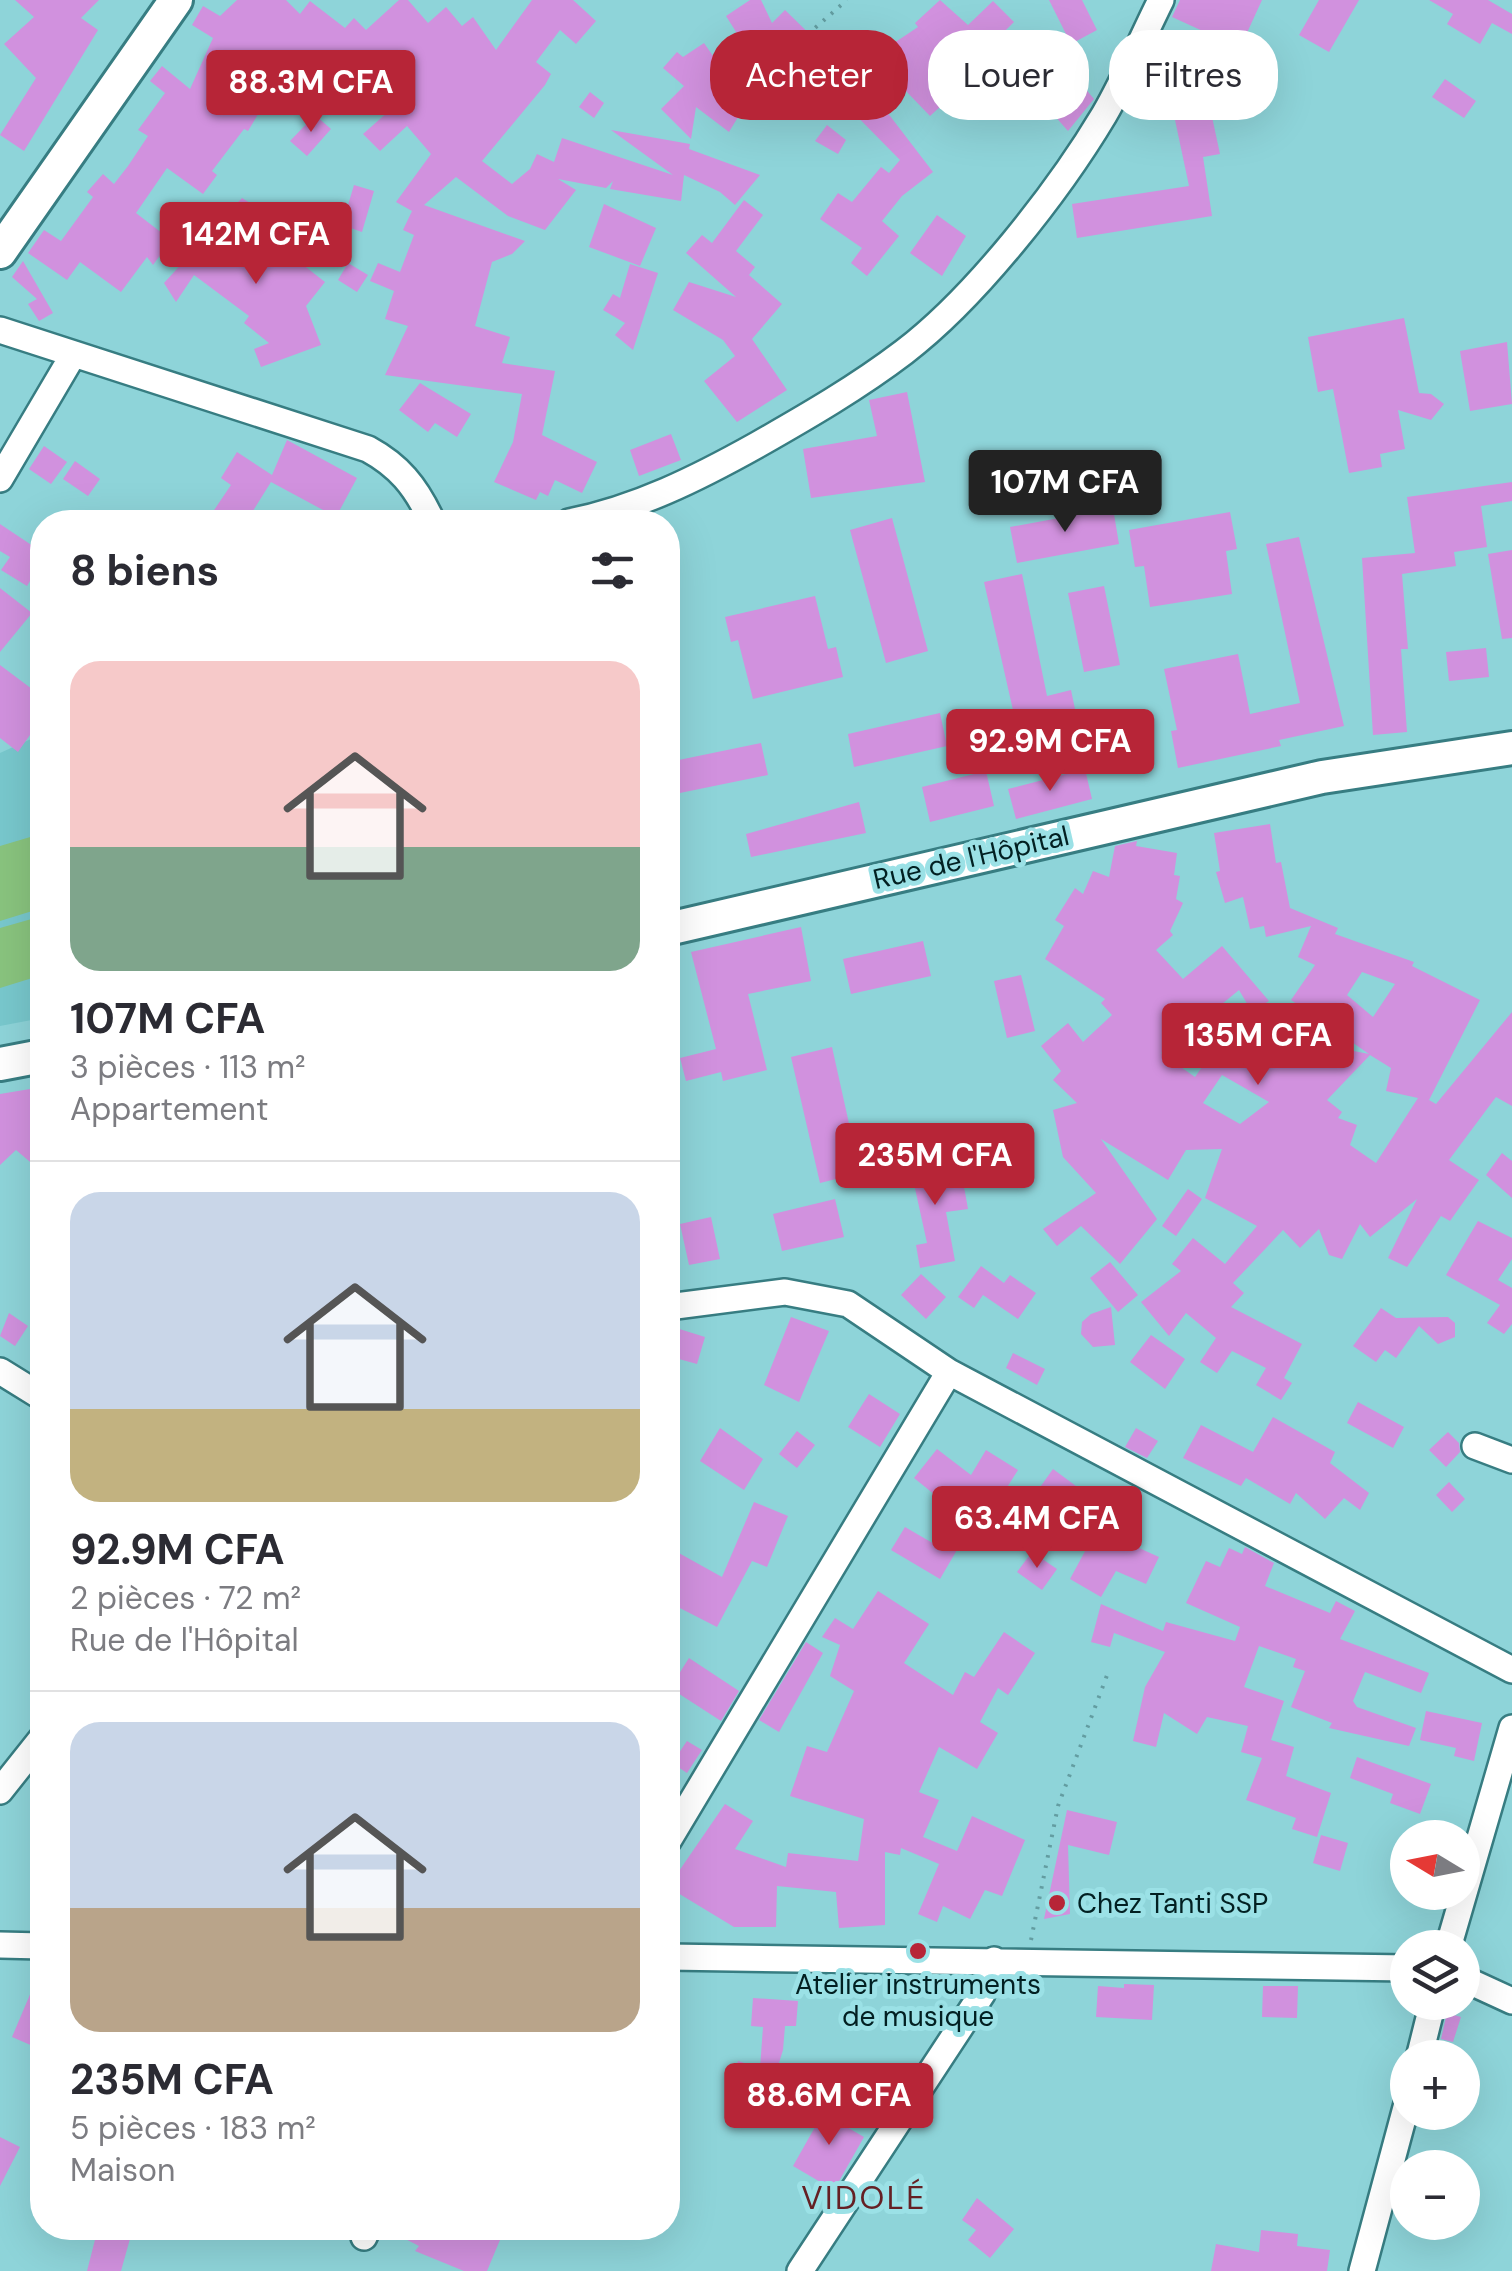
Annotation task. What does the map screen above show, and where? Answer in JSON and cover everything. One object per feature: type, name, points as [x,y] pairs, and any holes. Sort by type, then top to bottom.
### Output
[{"type":"street","points":[[0,252],[176,0]]},
{"type":"street","points":[[608,510],[660,494],[714,468],[817,411],[907,350],[976,284],[1049,193],[1104,115],[1161,0]]},
{"type":"street","points":[[0,330],[368,449],[402,473],[429,510]]},
{"type":"street","points":[[0,480],[73,355]]},
{"type":"street","name":"Rue de l'Hôpital","points":[[680,926],[1322,777],[1512,748]]},
{"type":"street","points":[[0,1064],[30,1058]]},
{"type":"street","points":[[680,1305],[785,1292],[826,1298],[869,1316],[950,1372],[1512,1670]]},
{"type":"street","points":[[0,1371],[30,1390]]},
{"type":"street","points":[[680,1821],[950,1372]]},
{"type":"street","points":[[1475,1446],[1512,1460]]},
{"type":"street","points":[[1453,1930],[1512,1728]]},
{"type":"street","points":[[0,1791],[30,1753]]},
{"type":"street","points":[[0,1945],[30,1946]]},
{"type":"street","points":[[680,1957],[1390,1968]]},
{"type":"street","points":[[800,2271],[982,1994],[994,1960]]},
{"type":"street","points":[[1480,1986],[1512,2001]]},
{"type":"street","points":[[1362,2271],[1400,2130]]},
{"type":"path","points":[[813,30],[848,0]]},
{"type":"path","points":[[1027,1960],[1058,1806],[1109,1670]]},
{"type":"shaded area","points":[[30,739],[30,1020],[0,1026],[0,753]]},
{"type":"green space","points":[[30,837],[30,912],[0,921],[0,846]]},
{"type":"green space","points":[[30,919],[30,979],[0,988],[0,928]]},
{"type":"building","points":[[15,0],[99,0],[81,18],[98,30],[24,151],[0,135],[36,78],[4,44],[34,17]]},
{"type":"building","points":[[237,0],[286,0],[300,14],[310,1],[345,28],[354,18],[366,30],[399,0],[408,0],[428,23],[446,7],[462,26],[473,17],[496,50],[532,0],[573,0],[596,21],[576,44],[560,30],[536,62],[551,74],[545,85],[482,161],[512,184],[530,169],[537,154],[554,162],[562,138],[673,175],[611,130],[690,144],[689,149],[760,175],[735,205],[720,192],[684,175],[681,201],[610,189],[613,181],[606,188],[558,179],[576,190],[545,230],[508,216],[456,177],[424,205],[525,241],[512,254],[492,262],[475,326],[510,337],[502,363],[555,371],[542,435],[597,462],[582,493],[555,480],[548,496],[540,492],[536,500],[494,482],[513,442],[522,394],[385,375],[408,326],[385,319],[394,291],[370,281],[378,263],[400,272],[414,235],[403,230],[412,211],[396,202],[431,154],[407,126],[380,151],[363,134],[389,111],[367,80],[360,88],[342,72],[331,86],[275,53],[258,90],[268,98],[248,131],[244,129],[212,171],[217,175],[203,194],[167,168],[136,213],[171,240],[153,265],[147,257],[121,292],[80,262],[67,280],[28,253],[44,230],[61,241],[93,197],[87,192],[103,174],[114,184],[128,166],[148,136],[138,130],[165,93],[150,81],[162,66],[190,89],[213,38],[192,25],[203,6],[220,16]]},
{"type":"building","points":[[750,0],[761,0],[772,23],[785,10],[805,30],[735,30],[726,16]]},
{"type":"building","points":[[940,0],[968,25],[993,1],[1014,22],[1006,30],[928,30],[928,114],[908,93],[908,34],[918,27],[915,23]]},
{"type":"building","points":[[1049,0],[1082,0],[1097,30],[1089,34],[1089,30],[1064,30]]},
{"type":"building","points":[[1180,0],[1262,0],[1248,30],[1201,30],[1172,17]]},
{"type":"building","points":[[1319,0],[1359,0],[1329,52],[1299,35]]},
{"type":"building","points":[[1429,0],[1488,0],[1512,14],[1512,34],[1492,23],[1480,44],[1447,24],[1453,14]]},
{"type":"building","points":[[704,43],[710,52],[710,118],[696,107],[691,139],[661,109],[684,86],[663,68],[677,52],[683,57]]},
{"type":"building","points":[[1445,79],[1476,101],[1464,118],[1432,97]]},
{"type":"building","points":[[590,92],[604,103],[594,118],[579,107]]},
{"type":"building","points":[[315,115],[331,129],[307,156],[290,141]]},
{"type":"building","points":[[713,120],[736,120],[729,132]]},
{"type":"building","points":[[861,120],[893,120],[933,172],[902,196],[882,221],[899,236],[867,276],[851,263],[862,248],[820,219],[838,193],[852,202],[881,167],[889,173],[900,160]]},
{"type":"building","points":[[1058,120],[1077,120],[1068,131]]},
{"type":"building","points":[[1175,120],[1213,120],[1220,154],[1203,157],[1212,216],[1077,238],[1072,204],[1189,186]]},
{"type":"building","points":[[827,125],[846,140],[838,154],[815,141]]},
{"type":"building","points":[[354,185],[374,191],[362,232],[342,225]]},
{"type":"building","points":[[242,198],[258,208],[248,219],[254,225],[231,250],[260,271],[279,246],[325,282],[306,306],[321,345],[261,367],[254,349],[269,343],[244,323],[249,316],[194,275],[176,302],[164,283]]},
{"type":"building","points":[[744,200],[763,215],[736,251],[755,267],[749,275],[782,304],[752,339],[787,390],[737,422],[704,381],[735,356],[723,340],[673,310],[689,282],[736,297],[686,253],[702,235],[712,243]]},
{"type":"building","points":[[604,204],[656,228],[640,266],[589,247]]},
{"type":"building","points":[[937,215],[966,236],[942,276],[910,253]]},
{"type":"building","points":[[23,261],[53,313],[39,321],[28,304],[37,299],[12,277]]},
{"type":"building","points":[[348,263],[368,275],[357,292],[338,280]]},
{"type":"building","points":[[630,264],[658,273],[633,350],[615,335],[625,323],[603,310],[613,294],[620,298]]},
{"type":"building","points":[[1404,318],[1419,393],[1431,394],[1444,404],[1431,420],[1398,410],[1405,449],[1380,454],[1382,467],[1349,473],[1333,389],[1318,392],[1308,337]]},
{"type":"building","points":[[1507,342],[1512,404],[1470,411],[1460,351]]},
{"type":"building","points":[[420,383],[471,414],[457,437],[435,423],[428,432],[399,410]]},
{"type":"building","points":[[907,392],[925,482],[811,498],[803,449],[877,436],[869,400]]},
{"type":"building","points":[[671,434],[681,460],[639,476],[630,450]]},
{"type":"building","points":[[287,440],[357,478],[340,510],[323,510],[271,482],[254,510],[214,510],[231,485],[221,478],[237,452],[272,475]]},
{"type":"building","points":[[44,446],[67,462],[51,484],[29,469]]},
{"type":"building","points":[[75,461],[100,479],[88,496],[63,479]]},
{"type":"building","points":[[1512,482],[1512,501],[1481,506],[1487,547],[1454,552],[1456,566],[1402,574],[1408,649],[1401,649],[1407,732],[1373,735],[1362,558],[1415,553],[1407,497]]},
{"type":"building","points":[[1113,508],[1119,544],[1017,563],[1010,527]]},
{"type":"building","points":[[1230,512],[1237,549],[1226,551],[1232,594],[1150,607],[1144,566],[1135,567],[1129,530]]},
{"type":"building","points":[[892,518],[928,651],[886,663],[850,530]]},
{"type":"building","points":[[0,524],[30,544],[27,586],[1,570],[10,557],[0,551]]},
{"type":"building","points":[[1299,537],[1344,726],[1279,740],[1281,746],[1178,768],[1171,731],[1177,730],[1164,669],[1238,654],[1250,714],[1300,703],[1266,544]]},
{"type":"building","points":[[1512,550],[1512,638],[1502,639],[1488,554]]},
{"type":"building","points":[[1022,574],[1047,696],[1071,690],[1079,728],[1020,741],[984,582]]},
{"type":"building","points":[[1104,586],[1120,665],[1084,672],[1068,593]]},
{"type":"building","points":[[0,588],[30,615],[0,652]]},
{"type":"building","points":[[815,596],[828,649],[836,647],[843,677],[753,699],[738,640],[731,642],[725,617]]},
{"type":"building","points":[[1486,648],[1489,677],[1449,681],[1446,652]]},
{"type":"building","points":[[0,665],[30,688],[30,735],[18,752],[0,738]]},
{"type":"building","points":[[940,713],[947,746],[854,767],[848,734]]},
{"type":"building","points":[[761,743],[768,775],[680,793],[680,760]]},
{"type":"building","points":[[1085,769],[1092,799],[1016,819],[1008,789]]},
{"type":"building","points":[[986,771],[994,806],[930,822],[922,787]]},
{"type":"building","points":[[859,802],[866,833],[751,857],[746,834]]},
{"type":"building","points":[[1270,824],[1276,863],[1281,862],[1290,908],[1338,928],[1335,934],[1414,962],[1412,966],[1480,1000],[1429,1100],[1436,1104],[1512,1012],[1512,1106],[1496,1097],[1449,1160],[1479,1180],[1450,1221],[1441,1216],[1407,1267],[1388,1258],[1417,1199],[1370,1237],[1360,1224],[1342,1259],[1329,1255],[1319,1229],[1300,1248],[1283,1230],[1233,1283],[1244,1293],[1231,1307],[1302,1344],[1284,1378],[1292,1383],[1281,1400],[1256,1385],[1266,1368],[1232,1351],[1217,1373],[1200,1362],[1216,1338],[1186,1313],[1169,1336],[1141,1302],[1181,1271],[1172,1264],[1193,1238],[1225,1264],[1257,1226],[1205,1198],[1222,1149],[1186,1150],[1168,1180],[1101,1139],[1157,1219],[1120,1264],[1081,1226],[1057,1246],[1043,1229],[1096,1193],[1063,1157],[1053,1110],[1077,1103],[1053,1080],[1061,1071],[1041,1046],[1068,1023],[1083,1042],[1112,1015],[1101,1003],[1105,999],[1045,959],[1064,926],[1055,920],[1075,888],[1083,894],[1093,871],[1109,877],[1115,846],[1137,841],[1136,846],[1177,853],[1174,875],[1180,876],[1176,899],[1183,903],[1170,931],[1173,935],[1156,950],[1183,979],[1222,946],[1269,1001],[1252,1012],[1239,990],[1205,1018],[1286,1064],[1267,1034],[1369,1054],[1291,1000],[1315,965],[1298,957],[1311,926],[1266,937],[1264,926],[1250,929],[1243,897],[1225,903],[1216,872],[1220,871],[1214,833]],"holes":[[[1362,972],[1395,984],[1373,1017],[1347,995]],[[1187,1029],[1216,1047],[1195,1077],[1161,1053]],[[1370,1055],[1391,1068],[1386,1091],[1418,1098],[1376,1163],[1350,1145],[1357,1125],[1338,1118],[1342,1112],[1327,1100]],[[1222,1075],[1269,1102],[1240,1124],[1203,1103]]]},
{"type":"building","points":[[801,927],[811,981],[748,994],[767,1070],[723,1081],[721,1072],[686,1081],[680,1058],[716,1049],[691,952]]},
{"type":"building","points":[[923,941],[931,976],[851,994],[843,959]]},
{"type":"building","points":[[1021,975],[1035,1031],[1007,1038],[994,981]]},
{"type":"building","points":[[832,1047],[860,1173],[820,1183],[791,1057]]},
{"type":"building","points":[[30,1089],[30,1162],[16,1150],[0,1165],[0,1094]]},
{"type":"building","points":[[931,1147],[937,1185],[963,1181],[968,1209],[946,1212],[955,1261],[920,1268],[916,1245],[927,1243],[907,1152]]},
{"type":"building","points":[[1502,1153],[1512,1161],[1512,1198],[1486,1175]]},
{"type":"building","points":[[1188,1189],[1202,1199],[1176,1236],[1162,1226]]},
{"type":"building","points":[[835,1199],[844,1237],[782,1251],[773,1214]]},
{"type":"building","points":[[711,1217],[720,1259],[689,1265],[680,1224]]},
{"type":"building","points":[[1478,1221],[1512,1238],[1512,1259],[1498,1280],[1512,1288],[1512,1324],[1504,1334],[1487,1323],[1500,1305],[1446,1275]]},
{"type":"building","points":[[1110,1262],[1138,1295],[1118,1312],[1090,1278]]},
{"type":"building","points":[[981,1266],[1004,1283],[1010,1275],[1036,1293],[1018,1319],[983,1295],[974,1308],[958,1297]]},
{"type":"building","points":[[921,1274],[946,1297],[926,1319],[901,1295]]},
{"type":"building","points":[[1111,1307],[1115,1345],[1093,1347],[1081,1334],[1082,1322]]},
{"type":"building","points":[[1381,1308],[1396,1318],[1448,1317],[1455,1323],[1455,1337],[1438,1344],[1419,1326],[1396,1358],[1385,1350],[1376,1362],[1353,1346]]},
{"type":"building","points":[[9,1313],[28,1326],[15,1346],[0,1336]]},
{"type":"building","points":[[791,1317],[829,1331],[799,1402],[764,1385]]},
{"type":"building","points":[[680,1329],[705,1337],[697,1364],[680,1359]]},
{"type":"building","points":[[1151,1335],[1185,1359],[1165,1389],[1130,1362]]},
{"type":"building","points":[[1013,1353],[1045,1369],[1037,1385],[1006,1368]]},
{"type":"building","points":[[869,1394],[900,1414],[880,1447],[848,1427]]},
{"type":"building","points":[[1358,1402],[1404,1427],[1393,1448],[1347,1423]]},
{"type":"building","points":[[1273,1417],[1335,1452],[1330,1463],[1369,1493],[1360,1510],[1344,1498],[1325,1519],[1296,1493],[1290,1504],[1246,1478],[1241,1486],[1183,1458],[1201,1425],[1253,1452]]},
{"type":"building","points":[[720,1428],[763,1459],[744,1490],[700,1461]]},
{"type":"building","points":[[1136,1428],[1158,1441],[1147,1458],[1125,1447]]},
{"type":"building","points":[[797,1431],[815,1445],[797,1468],[779,1454]]},
{"type":"building","points":[[1448,1432],[1459,1443],[1460,1452],[1446,1467],[1429,1450]]},
{"type":"building","points":[[937,1449],[971,1475],[986,1450],[1018,1470],[977,1535],[968,1531],[940,1579],[891,1550],[905,1527],[936,1545],[955,1511],[914,1478]]},
{"type":"building","points":[[1053,1469],[1099,1503],[1102,1497],[1142,1520],[1128,1543],[1159,1557],[1146,1584],[1116,1571],[1101,1597],[1070,1579],[1097,1529],[1038,1490]]},
{"type":"building","points":[[1449,1482],[1465,1499],[1452,1512],[1436,1495]]},
{"type":"building","points":[[754,1502],[788,1516],[767,1567],[752,1561],[717,1627],[680,1608],[680,1554],[722,1577]]},
{"type":"building","points":[[1245,1547],[1274,1563],[1265,1586],[1330,1613],[1336,1601],[1355,1611],[1340,1639],[1429,1673],[1421,1693],[1365,1672],[1353,1701],[1357,1707],[1416,1728],[1409,1746],[1329,1728],[1332,1723],[1291,1707],[1305,1671],[1293,1667],[1296,1659],[1259,1646],[1244,1687],[1284,1701],[1271,1740],[1294,1747],[1286,1776],[1331,1793],[1317,1837],[1292,1829],[1296,1818],[1246,1800],[1262,1758],[1241,1752],[1248,1726],[1207,1717],[1197,1734],[1164,1713],[1156,1747],[1133,1741],[1145,1687],[1165,1652],[1114,1633],[1110,1647],[1091,1642],[1101,1604],[1163,1631],[1166,1622],[1235,1641],[1240,1627],[1186,1603],[1206,1561],[1220,1567],[1229,1548],[1242,1554]]},
{"type":"building","points":[[1032,1552],[1057,1569],[1042,1590],[1017,1572]]},
{"type":"building","points":[[878,1591],[929,1624],[904,1663],[953,1695],[965,1672],[974,1677],[1004,1632],[1035,1653],[1008,1695],[998,1688],[980,1722],[998,1733],[977,1769],[939,1747],[919,1792],[939,1800],[923,1837],[957,1851],[972,1816],[1025,1840],[1002,1896],[985,1890],[970,1919],[943,1906],[937,1922],[918,1914],[939,1864],[901,1848],[900,1855],[885,1852],[885,1925],[839,1928],[836,1892],[777,1886],[776,1927],[734,1927],[680,1894],[680,1870],[725,1804],[753,1821],[735,1849],[786,1867],[788,1853],[858,1861],[864,1819],[790,1796],[807,1746],[827,1752],[854,1691],[830,1676],[840,1645],[822,1637],[835,1618],[853,1629]]},
{"type":"building","points":[[806,1642],[823,1653],[779,1732],[759,1720]]},
{"type":"building","points":[[689,1658],[739,1691],[721,1721],[680,1694],[680,1672]]},
{"type":"building","points":[[1426,1711],[1482,1723],[1474,1761],[1454,1756],[1456,1748],[1420,1740]]},
{"type":"building","points":[[687,1741],[702,1750],[687,1773],[680,1768],[680,1751]]},
{"type":"building","points":[[1357,1757],[1431,1784],[1420,1814],[1390,1803],[1393,1794],[1350,1778]]},
{"type":"building","points":[[1067,1810],[1117,1822],[1109,1855],[1068,1845],[1070,1914],[1044,1919]]},
{"type":"building","points":[[1321,1835],[1348,1843],[1340,1871],[1313,1863]]},
{"type":"building","points":[[1124,1984],[1154,1985],[1152,2020],[1096,2017],[1098,1986],[1124,1988]]},
{"type":"building","points":[[1263,1986],[1298,1986],[1297,2018],[1262,2017]]},
{"type":"building","points":[[30,1994],[30,2045],[12,2037]]},
{"type":"building","points":[[753,1998],[798,2001],[796,2026],[785,2026],[783,2050],[764,2111],[758,2110],[759,2087],[732,2078],[738,2061],[760,2068],[763,2027],[751,2026]]},
{"type":"building","points":[[1445,2020],[1460,2020],[1454,2040],[1441,2039]]},
{"type":"building","points":[[828,2104],[850,2117],[845,2126],[864,2137],[834,2190],[793,2166]]},
{"type":"building","points":[[0,2137],[20,2147],[0,2186]]},
{"type":"building","points":[[977,2198],[1014,2229],[990,2258],[968,2240],[976,2230],[962,2220]]},
{"type":"building","points":[[1261,2230],[1298,2234],[1297,2246],[1330,2250],[1327,2271],[1211,2271],[1216,2244],[1259,2252]]},
{"type":"building","points":[[95,2240],[130,2240],[121,2271],[87,2271]]},
{"type":"building","points":[[407,2240],[500,2240],[487,2271],[464,2271],[415,2251],[419,2246]]},
{"type":"place","name":"Chez Tanti SSP","points":[[1057,1903]]},
{"type":"place","name":"Atelier instruments de musique","points":[[918,1951]]},
{"type":"district","name":"VIDOLÉ","points":[[864,2198]]}]
